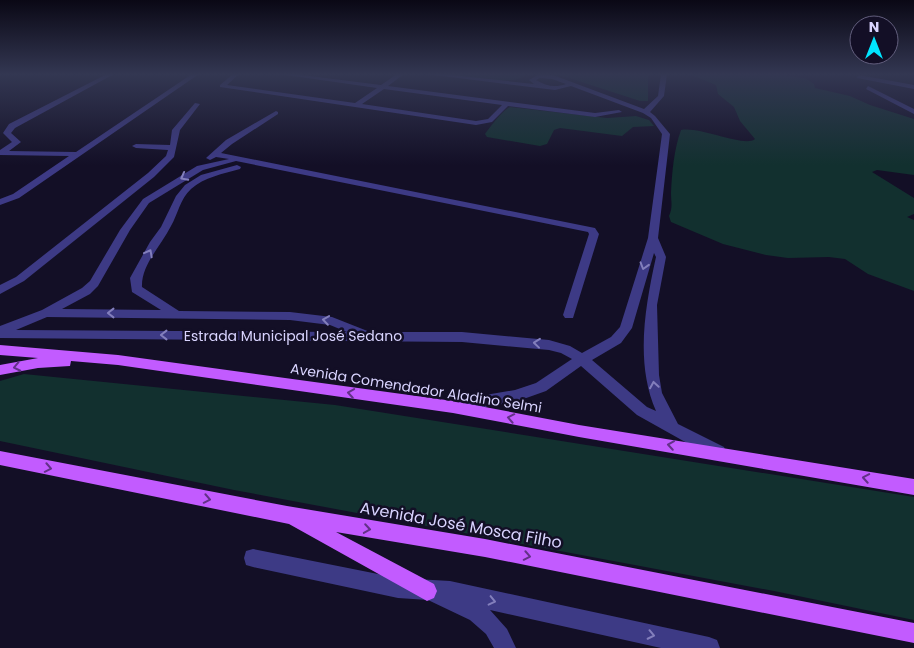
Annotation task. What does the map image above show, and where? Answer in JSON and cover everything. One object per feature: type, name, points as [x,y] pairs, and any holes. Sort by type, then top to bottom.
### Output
[{"type":"main road","name":"Avenida Comendador Aladino Selmi","points":[[0,350],[118,360],[453,407],[579,431],[720,453],[914,487]]},
{"type":"main road","points":[[0,370],[38,363],[118,360]]},
{"type":"main road","name":"Avenida José Mosca Filho","points":[[0,458],[287,515],[485,548],[914,633]]},
{"type":"main road","points":[[287,515],[427,591]]},
{"type":"street","points":[[0,153],[17,142],[3,134],[12,126],[53,104]]},
{"type":"street","points":[[0,202],[16,196],[151,104]]},
{"type":"street","points":[[0,290],[20,279],[144,182],[170,157],[174,148],[176,130],[197,104]]},
{"type":"street","points":[[352,104],[482,123],[493,120],[506,104]]},
{"type":"street","points":[[516,104],[595,115],[619,112]]},
{"type":"street","points":[[453,407],[486,403],[540,387],[582,358],[616,340],[626,328],[653,238],[666,134],[653,117],[623,104]]},
{"type":"street","points":[[645,112],[658,104]]},
{"type":"street","points":[[900,104],[914,112]]},
{"type":"street","points":[[0,332],[76,298],[94,283],[120,237],[146,201],[200,168],[214,154],[276,113]]},
{"type":"street","points":[[136,146],[174,148]]},
{"type":"street","points":[[0,153],[77,154]]},
{"type":"street","points":[[214,154],[591,230],[594,234],[568,315]]},
{"type":"street","points":[[200,168],[226,162],[247,161]]},
{"type":"street","points":[[174,313],[136,290],[136,278],[155,242],[166,227],[179,198],[188,187],[204,177],[236,167],[261,164]]},
{"type":"street","points":[[653,238],[661,257],[651,305],[652,376],[655,393],[673,429]]},
{"type":"street","points":[[46,313],[174,313],[290,316],[332,321],[372,336]]},
{"type":"street","name":"Estrada Municipal José Sedano","points":[[0,332],[372,336],[462,338],[549,344],[565,349],[582,358],[642,411],[720,453]]},
{"type":"street","points":[[252,558],[398,588],[450,592],[709,648]]},
{"type":"street","points":[[427,591],[482,614],[502,640],[505,648]]},
{"type":"green space","points":[[731,104],[868,104],[914,119],[914,175],[877,170],[872,172],[914,198],[914,214],[907,217],[914,220],[914,291],[868,274],[845,259],[829,257],[788,258],[766,255],[723,244],[671,222],[669,216],[673,169],[681,130],[699,131],[742,141],[755,139],[740,121],[734,107]]},
{"type":"green space","points":[[510,107],[607,118],[636,116],[649,120],[654,126],[633,127],[622,136],[560,128],[554,130],[547,144],[540,146],[487,137],[485,134],[490,127]]},
{"type":"green space","points":[[24,374],[335,405],[914,497],[914,620],[774,591],[234,490],[0,441],[0,381]]}]
